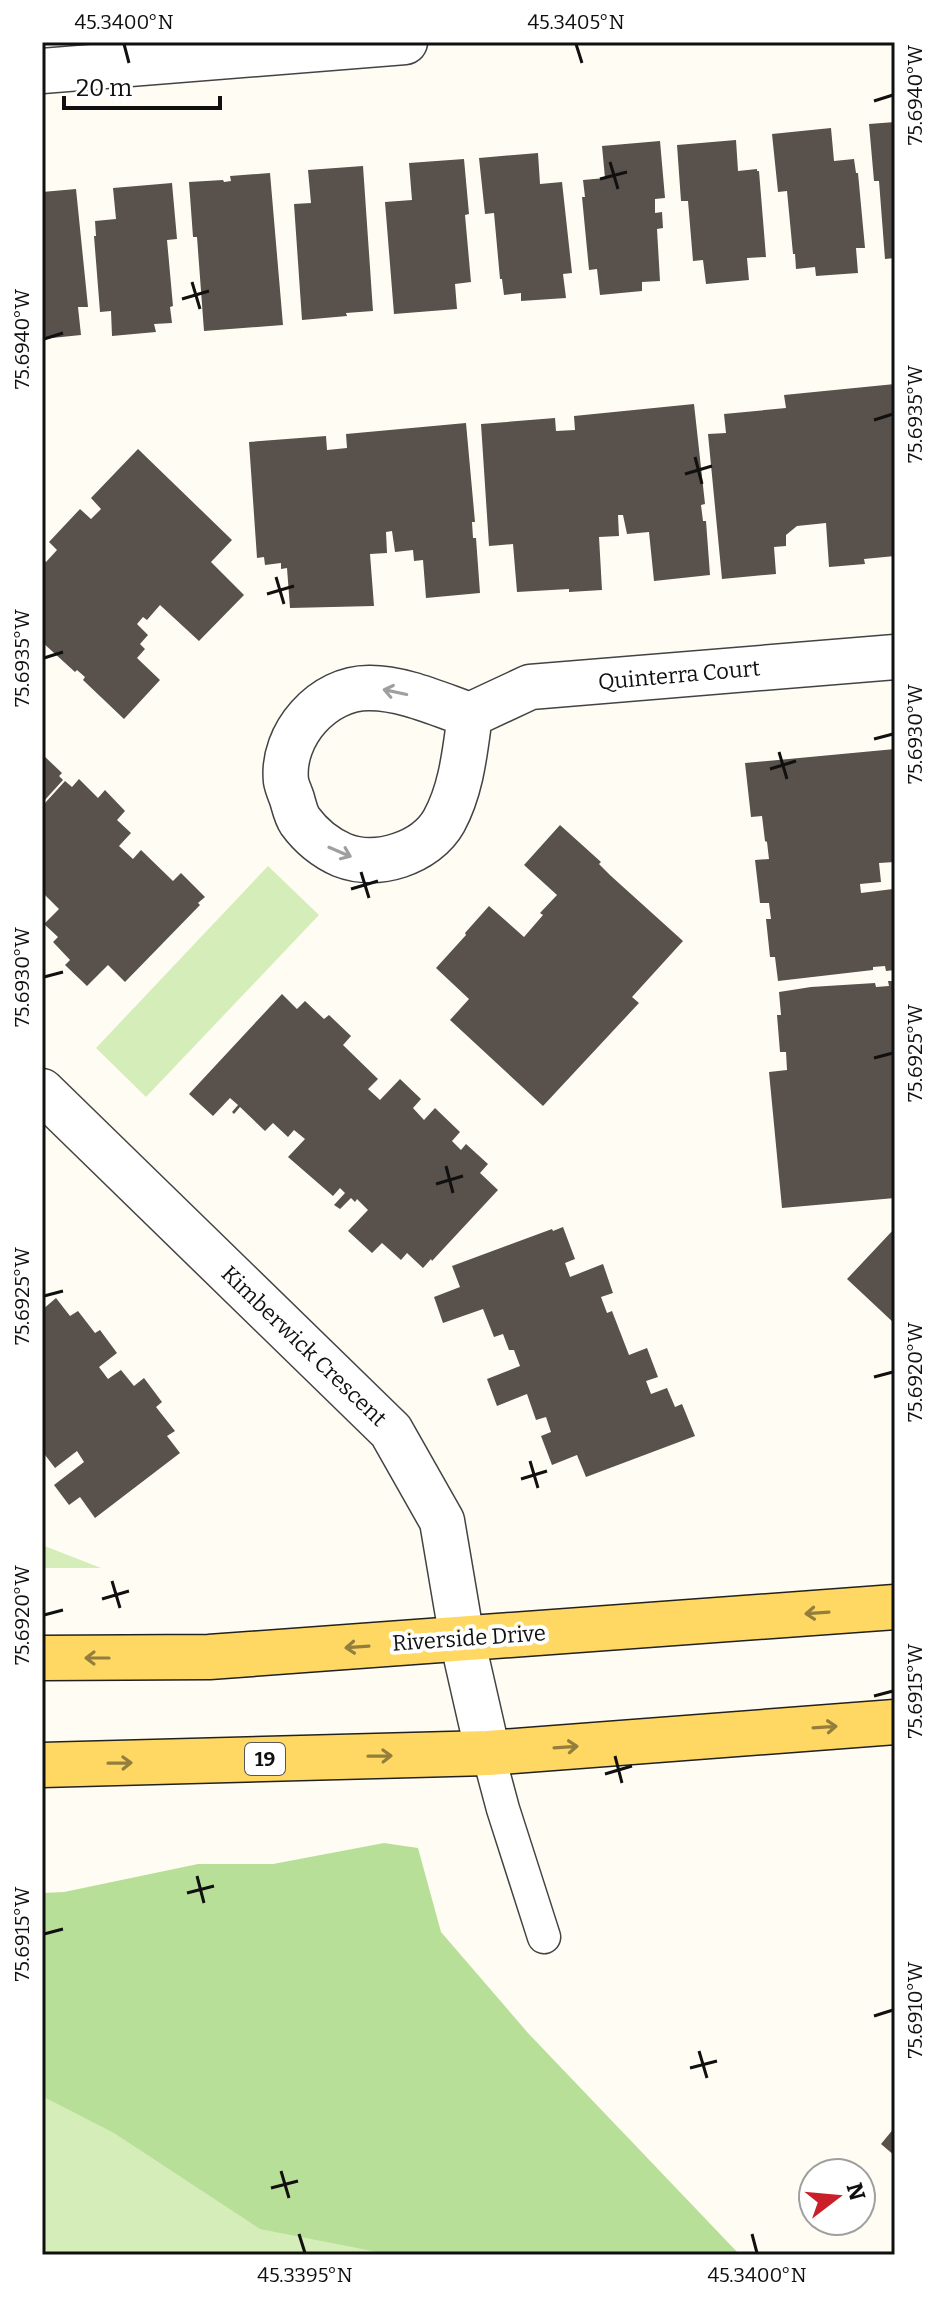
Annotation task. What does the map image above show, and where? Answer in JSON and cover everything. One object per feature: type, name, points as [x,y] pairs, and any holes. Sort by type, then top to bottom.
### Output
[{"type":"main road","name":"Riverside Drive","points":[[42,1658],[209,1657],[895,1607]]},
{"type":"main road","name":"19","points":[[42,1765],[488,1753],[895,1722]]},
{"type":"street","points":[[42,71],[405,42]]},
{"type":"street","name":"Quinterra Court","points":[[470,715],[530,687],[895,657]]},
{"type":"street","points":[[368,688],[397,692],[470,715],[455,796],[443,823],[422,844],[395,857],[373,860],[344,856],[318,841],[298,819],[286,781],[289,752],[301,725],[322,703],[338,695],[368,688]]},
{"type":"street","name":"Kimberwick Crescent","points":[[42,1091],[391,1431],[442,1521],[462,1639],[488,1753]]},
{"type":"lane","points":[[488,1753],[544,1937]]},
{"type":"green space","points":[[268,866],[319,915],[146,1097],[96,1048]]},
{"type":"green space","points":[[42,1545],[101,1568],[42,1568]]},
{"type":"green space","points":[[384,1843],[418,1848],[441,1932],[528,2033],[740,2255],[393,2255],[260,2229],[114,2133],[42,2096],[42,1893],[64,1892],[198,1864],[273,1864]]},
{"type":"green space","points":[[42,1921],[644,2255],[42,2255]]},
{"type":"building","points":[[895,122],[895,258],[885,259],[879,181],[874,181],[869,124]]},
{"type":"building","points":[[831,128],[834,161],[854,159],[858,173],[865,248],[856,248],[858,273],[816,276],[815,267],[796,269],[787,191],[778,192],[772,134]]},
{"type":"building","points":[[736,140],[738,171],[759,171],[766,257],[747,258],[749,280],[706,284],[703,260],[693,261],[688,201],[681,201],[677,145]]},
{"type":"building","points":[[660,141],[665,198],[655,199],[655,213],[662,212],[663,228],[657,229],[660,281],[642,282],[642,291],[600,295],[597,269],[589,270],[583,180],[605,178],[602,146]]},
{"type":"building","points":[[538,153],[540,184],[562,182],[572,273],[563,274],[566,298],[521,301],[521,293],[504,295],[494,213],[485,214],[479,158]]},
{"type":"building","points":[[464,159],[471,282],[455,284],[457,309],[394,314],[385,202],[412,200],[409,163]]},
{"type":"building","points":[[363,166],[373,311],[302,320],[294,204],[311,203],[308,170]]},
{"type":"building","points":[[270,173],[283,325],[204,331],[197,237],[193,237],[189,182],[224,182],[231,181],[230,176]]},
{"type":"building","points":[[172,183],[177,239],[167,240],[172,323],[154,324],[156,332],[112,336],[111,311],[100,312],[95,221],[116,219],[113,188]]},
{"type":"building","points":[[76,189],[88,307],[78,307],[81,335],[42,339],[42,192]]},
{"type":"building","points":[[895,384],[895,556],[864,559],[865,564],[829,567],[826,523],[797,526],[786,535],[786,546],[774,547],[776,574],[722,579],[708,434],[726,433],[724,414],[786,408],[784,395]]},
{"type":"building","points":[[694,404],[705,504],[701,505],[703,521],[706,521],[710,575],[654,581],[649,532],[627,534],[623,515],[618,515],[619,536],[599,537],[602,590],[517,592],[513,544],[489,546],[481,424],[555,418],[556,431],[575,430],[574,416]]},
{"type":"building","points":[[466,423],[475,522],[472,522],[473,538],[476,538],[480,593],[426,598],[423,560],[414,561],[413,550],[395,552],[392,531],[386,532],[387,553],[370,554],[374,606],[290,608],[287,568],[281,569],[281,563],[265,565],[264,557],[257,558],[249,442],[326,436],[327,450],[347,448],[346,434]]},
{"type":"building","points":[[138,449],[232,540],[211,562],[244,595],[199,641],[160,605],[147,620],[143,617],[137,624],[148,635],[140,644],[145,649],[137,658],[160,680],[124,719],[83,680],[85,677],[77,670],[75,672],[42,642],[42,558],[46,562],[57,550],[49,542],[80,509],[91,519],[101,509],[91,498]]},
{"type":"building","points":[[895,749],[895,862],[879,863],[881,882],[860,884],[861,893],[893,889],[895,970],[886,971],[885,966],[873,967],[873,970],[778,981],[775,957],[770,957],[766,919],[771,919],[769,903],[760,903],[755,860],[769,859],[767,842],[762,816],[751,817],[745,763]]},
{"type":"building","points":[[42,754],[62,773],[59,776],[63,780],[43,802],[65,781],[72,787],[79,779],[98,798],[105,790],[125,811],[117,820],[131,833],[119,846],[133,859],[141,850],[173,881],[181,873],[205,897],[125,982],[108,965],[87,986],[65,965],[70,960],[53,942],[58,937],[44,924],[59,909],[45,895],[42,898]]},
{"type":"building","points":[[560,825],[683,941],[632,997],[639,1003],[543,1106],[450,1020],[469,999],[436,968],[489,906],[524,937],[557,895],[524,865]]},
{"type":"building","points":[[888,981],[895,981],[895,1198],[782,1208],[769,1072],[787,1070],[786,1052],[780,1052],[779,992],[875,983],[876,987],[889,986]]},
{"type":"building","points":[[282,994],[297,1009],[305,1001],[324,1019],[329,1015],[351,1036],[343,1045],[378,1079],[368,1089],[380,1100],[400,1079],[421,1099],[413,1108],[424,1120],[435,1108],[460,1132],[452,1141],[461,1150],[466,1144],[488,1164],[480,1173],[498,1190],[423,1268],[407,1253],[401,1260],[382,1243],[372,1253],[348,1231],[368,1210],[357,1199],[355,1202],[351,1198],[340,1209],[334,1205],[345,1193],[340,1188],[333,1196],[288,1157],[305,1139],[294,1130],[288,1137],[273,1123],[265,1131],[240,1107],[234,1114],[232,1112],[238,1105],[230,1098],[213,1116],[189,1094]]},
{"type":"building","points":[[563,1227],[575,1259],[565,1263],[570,1277],[603,1264],[613,1293],[601,1297],[607,1313],[612,1311],[629,1355],[647,1348],[658,1377],[646,1381],[651,1394],[667,1388],[675,1407],[682,1404],[695,1436],[586,1477],[577,1455],[552,1465],[541,1436],[551,1432],[546,1417],[536,1420],[527,1394],[497,1406],[487,1379],[520,1366],[503,1334],[494,1337],[483,1309],[443,1323],[434,1297],[460,1287],[452,1266]]},
{"type":"building","points":[[895,1228],[895,1324],[847,1279]]},
{"type":"building","points":[[56,1298],[70,1316],[78,1311],[95,1333],[100,1330],[117,1353],[99,1367],[108,1379],[121,1370],[134,1386],[144,1378],[162,1402],[156,1407],[175,1431],[167,1436],[180,1453],[95,1518],[80,1497],[69,1505],[54,1485],[84,1462],[77,1451],[55,1468],[42,1451],[42,1310]]},
{"type":"building","points":[[895,2127],[895,2156],[881,2144]]}]
